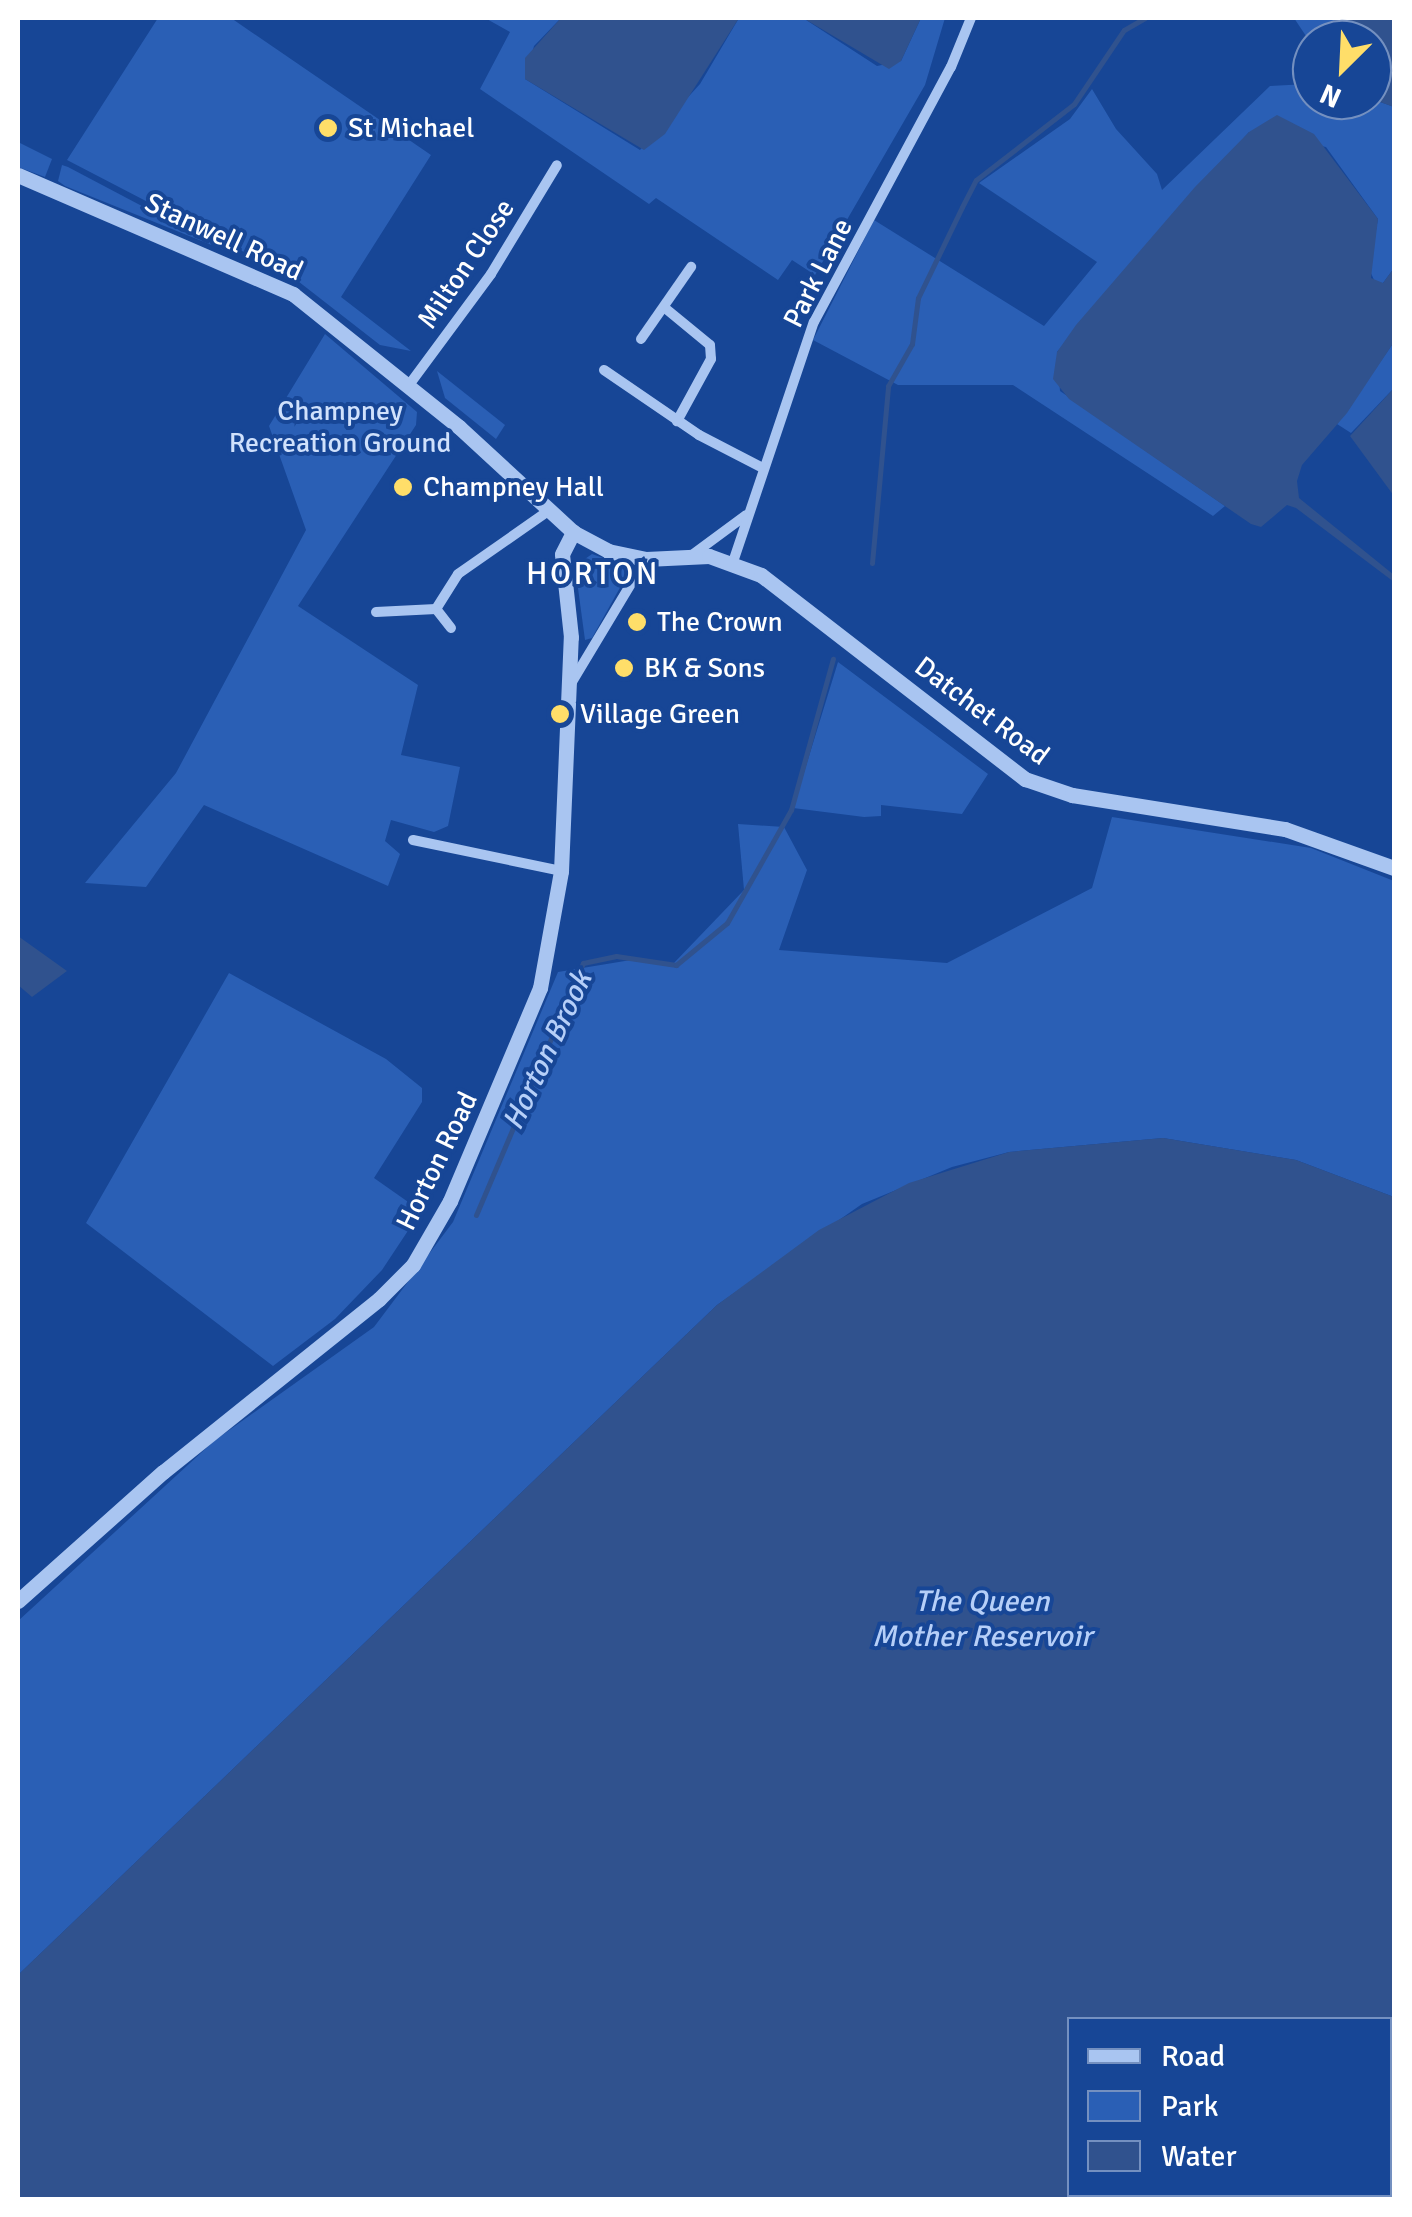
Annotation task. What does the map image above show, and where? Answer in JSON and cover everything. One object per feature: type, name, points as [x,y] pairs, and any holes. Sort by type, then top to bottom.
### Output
[{"type":"street","name":"Park Lane","points":[[733,562],[814,322],[952,67],[970,18]]},
{"type":"street","name":"Milton Close","points":[[408,384],[490,274],[557,165]]},
{"type":"street","name":"Stanwell Road","points":[[18,175],[293,294],[408,384],[572,532]]},
{"type":"street","points":[[642,339],[690,267]]},
{"type":"street","points":[[665,308],[710,344],[711,359],[676,421]]},
{"type":"street","points":[[604,370],[676,421],[762,468]]},
{"type":"street","points":[[436,609],[458,574],[547,512]]},
{"type":"street","points":[[692,555],[746,516]]},
{"type":"street","name":"Datchet Road","points":[[572,532],[608,551],[646,559],[692,555],[733,562],[804,604],[1009,770],[1047,789],[1285,829],[1394,868]]},
{"type":"street","name":"Horton Road","points":[[18,1601],[413,1265],[450,1202],[540,988],[560,871],[569,688],[562,554],[572,532]]},
{"type":"street","name":"Horton Road","points":[[569,688],[646,559]]},
{"type":"street","points":[[376,612],[436,609]]},
{"type":"street","points":[[436,609],[451,628]]},
{"type":"street","points":[[413,840],[560,871]]},
{"type":"green space","points":[[158,18],[231,18],[431,155],[341,297],[411,351],[380,345],[294,278],[67,160]]},
{"type":"green space","points":[[485,18],[561,18],[534,46],[525,79],[640,150],[700,84],[739,18],[803,18],[877,66],[901,61],[921,18],[945,18],[925,85],[815,275],[792,260],[778,280],[656,198],[649,204],[480,89],[510,32]]},
{"type":"green space","points":[[1294,18],[1335,20],[1295,20]]},
{"type":"green space","points":[[1292,85],[1292,120],[1392,120],[1394,107],[1394,268],[1383,283],[1375,282],[1369,269],[1378,219],[1326,147],[1249,132],[1057,352],[1060,391],[1225,506],[1213,516],[1013,385],[898,385],[813,340],[874,220],[1044,326],[1097,262],[979,183],[1070,119],[1092,89],[1116,129],[1157,174],[1162,190],[1270,86]]},
{"type":"green space","points":[[18,142],[52,159],[45,177],[18,167]]},
{"type":"green space","points":[[62,165],[229,252],[65,186],[58,181]]},
{"type":"green space","name":"Champney Recreation Ground","points":[[325,334],[417,412],[416,425],[298,606],[418,685],[401,755],[460,767],[448,826],[434,832],[391,820],[385,841],[400,854],[388,886],[204,805],[146,887],[85,883],[176,773],[306,530],[269,426]]},
{"type":"green space","points":[[1394,342],[1394,388],[1351,433],[1337,424]]},
{"type":"green space","points":[[437,371],[505,425],[496,439],[445,398]]},
{"type":"green space","points":[[592,554],[620,564],[627,575],[592,638],[585,640],[575,566]]},
{"type":"green space","points":[[838,662],[988,774],[962,814],[881,805],[881,816],[864,817],[793,808]]},
{"type":"green space","points":[[1112,817],[1311,848],[1394,881],[1394,1197],[1296,1160],[1163,1138],[1009,1152],[952,1167],[862,1204],[717,1305],[18,1975],[18,1621],[214,1441],[374,1327],[453,1222],[558,972],[637,959],[673,964],[744,890],[738,824],[784,827],[807,870],[779,950],[947,963],[1092,888]]},
{"type":"green space","points":[[229,973],[386,1059],[422,1088],[422,1102],[374,1178],[421,1211],[382,1270],[335,1319],[273,1366],[86,1223]]},
{"type":"water","points":[[561,18],[739,18],[665,134],[644,150],[525,79],[525,58]]},
{"type":"water","points":[[803,18],[921,18],[901,61],[889,69]]},
{"type":"water","points":[[1394,18],[1394,107],[1392,20],[1335,20]]},
{"type":"water","points":[[1277,115],[1314,134],[1378,219],[1371,278],[1383,283],[1394,268],[1394,342],[1347,413],[1302,465],[1297,481],[1299,498],[1394,575],[1394,582],[1296,508],[1287,505],[1261,527],[1251,524],[1069,399],[1053,379],[1057,352],[1076,325],[1195,187],[1249,132]]},
{"type":"water","points":[[1394,388],[1394,496],[1350,436]]},
{"type":"water","points":[[18,936],[67,971],[32,997],[18,985]]},
{"type":"water","name":"The Queen Mother Reservoir","points":[[1163,1138],[1296,1160],[1394,1197],[1394,2199],[18,2199],[18,1975],[717,1305],[819,1230],[909,1183],[1009,1152]]},
{"type":"waterway","name":"Horton Brook","points":[[872,563],[888,386],[912,344],[918,298],[962,207],[976,180],[1074,104],[1124,30],[1145,18]]},
{"type":"waterway","name":"Horton Brook","points":[[476,1215],[583,963],[616,956],[676,965],[727,923],[791,810],[833,659]]},
{"type":"place","name":"St Michael","points":[[328,128]]},
{"type":"place","name":"Champney Hall","points":[[403,487]]},
{"type":"place","name":"The Crown","points":[[637,622]]},
{"type":"place","name":"BK & Sons","points":[[624,668]]},
{"type":"place","name":"Village Green","points":[[560,714]]},
{"type":"district","name":"HORTON","points":[[593,574]]}]
